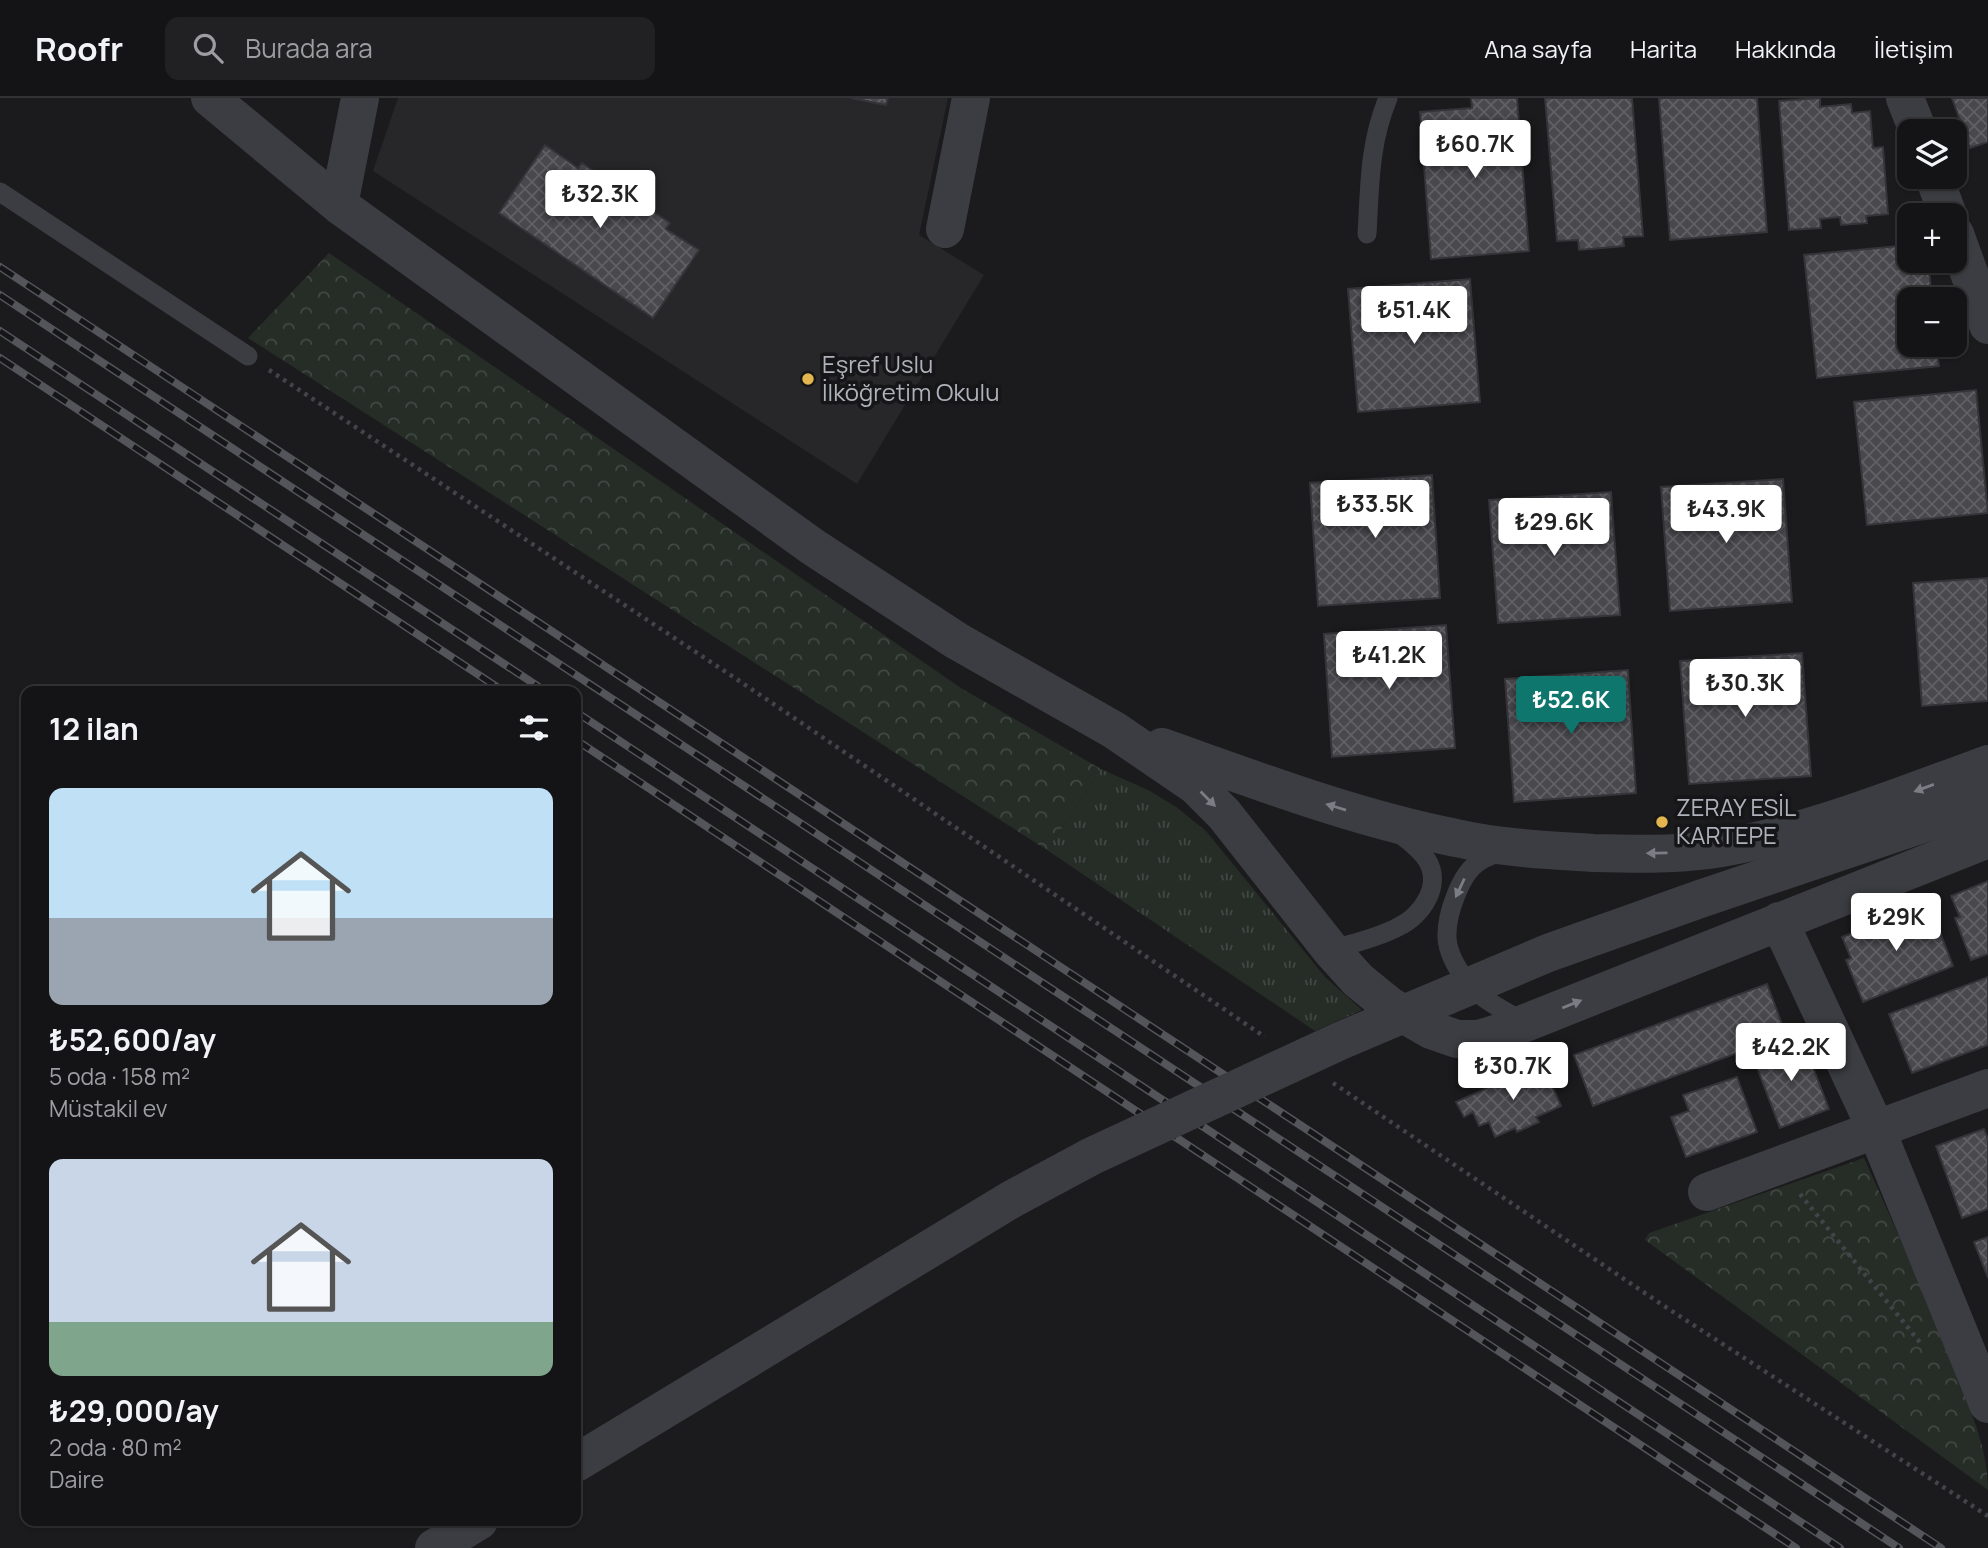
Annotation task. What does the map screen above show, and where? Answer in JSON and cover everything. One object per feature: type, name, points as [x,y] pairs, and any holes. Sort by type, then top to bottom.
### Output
[{"type":"street","points":[[210,98],[339,205],[836,563],[957,641],[1114,730],[1196,786],[1224,814],[1331,950],[1358,980],[1390,1006],[1431,1030],[1457,1039],[1479,1039],[1526,1023],[1988,839]]},
{"type":"street","points":[[339,205],[360,98]]},
{"type":"street","points":[[944,229],[971,98]]},
{"type":"street","points":[[1905,98],[1913,119]]},
{"type":"street","points":[[1967,267],[1988,325]]},
{"type":"street","points":[[1114,730],[1303,797],[1456,839],[1511,848],[1609,853],[1707,850],[1780,836],[1988,764]]},
{"type":"street","points":[[581,1460],[1012,1199],[1092,1156],[1340,1041],[1548,953],[1988,802]]},
{"type":"street","points":[[1779,921],[1876,1129],[1981,1382]]},
{"type":"street","points":[[1707,1192],[1988,1088]]},
{"type":"street","points":[[434,1548],[471,1526]]},
{"type":"lane","points":[[1367,234],[1372,152],[1377,123],[1388,98]]},
{"type":"lane","points":[[0,192],[248,356]]},
{"type":"lane","points":[[1331,950],[1399,927],[1418,914],[1428,899],[1433,882],[1429,862],[1416,846],[1383,820]]},
{"type":"lane","points":[[1511,848],[1478,862],[1463,880],[1451,906],[1447,938],[1454,962],[1469,985],[1496,1006],[1526,1023]]},
{"type":"path","points":[[248,356],[738,680],[1269,1040]]},
{"type":"path","points":[[1327,1079],[1661,1304],[1988,1516]]},
{"type":"path","points":[[1777,1166],[1938,1364],[1981,1382]]},
{"type":"shaded area","name":"Eşref Uslu İlköğretim Okulu","points":[[398,98],[948,98],[919,235],[984,275],[857,484],[373,171]]},
{"type":"green space","points":[[329,253],[961,688],[1101,769],[1047,850],[248,338]]},
{"type":"green space","points":[[1101,769],[1150,791],[1206,831],[1325,977],[1362,1010],[1315,1031],[1047,850]]},
{"type":"green space","points":[[1864,1158],[1971,1412],[1985,1458],[1988,1490],[1645,1240],[1649,1233]]},
{"type":"building","points":[[851,98],[888,98],[886,105]]},
{"type":"building","points":[[1471,98],[1517,98],[1529,251],[1431,259],[1420,112],[1472,108]]},
{"type":"building","points":[[1545,98],[1632,98],[1643,236],[1623,237],[1624,246],[1579,250],[1578,240],[1557,241]]},
{"type":"building","points":[[1659,98],[1757,98],[1767,232],[1670,240]]},
{"type":"building","points":[[1820,98],[1820,107],[1851,104],[1852,113],[1870,111],[1873,148],[1883,147],[1888,214],[1866,216],[1867,223],[1841,225],[1840,217],[1820,219],[1821,228],[1789,230],[1779,101]]},
{"type":"building","points":[[1952,98],[1988,98],[1988,142],[1970,148],[1967,140],[1967,119],[1960,119]]},
{"type":"building","points":[[545,145],[578,168],[582,163],[670,223],[666,229],[699,250],[653,318],[499,213]]},
{"type":"building","points":[[1897,246],[1897,273],[1929,273],[1931,287],[1897,287],[1897,357],[1938,357],[1939,366],[1817,378],[1804,255]]},
{"type":"building","points":[[1470,279],[1480,402],[1358,412],[1348,289]]},
{"type":"building","points":[[1976,390],[1988,513],[1867,525],[1854,402]]},
{"type":"building","points":[[1432,475],[1440,598],[1318,606],[1310,483]]},
{"type":"building","points":[[1783,479],[1792,602],[1670,611],[1661,487]]},
{"type":"building","points":[[1611,492],[1620,615],[1498,623],[1489,500]]},
{"type":"building","points":[[1988,578],[1988,701],[1922,706],[1913,583]]},
{"type":"building","points":[[1446,625],[1455,748],[1332,757],[1324,634]]},
{"type":"building","points":[[1802,653],[1811,776],[1689,784],[1680,661]]},
{"type":"building","points":[[1628,670],[1636,793],[1514,802],[1505,679]]},
{"type":"building","points":[[1988,881],[1988,954],[1971,960],[1955,918],[1960,917],[1951,896]]},
{"type":"building","points":[[1923,905],[1933,929],[1938,927],[1953,966],[1863,1002],[1846,960],[1851,958],[1842,937]]},
{"type":"building","points":[[1988,977],[1988,1045],[1912,1073],[1889,1014]]},
{"type":"building","points":[[1767,984],[1786,1035],[1593,1106],[1574,1055]]},
{"type":"building","points":[[1802,1039],[1829,1109],[1780,1128],[1753,1057]]},
{"type":"building","points":[[1542,1063],[1561,1106],[1536,1117],[1539,1122],[1517,1132],[1515,1128],[1495,1137],[1489,1122],[1479,1126],[1473,1112],[1464,1117],[1456,1102]]},
{"type":"building","points":[[1737,1077],[1757,1132],[1686,1157],[1671,1117],[1689,1111],[1683,1095]]},
{"type":"building","points":[[1984,1129],[1988,1139],[1988,1209],[1962,1218],[1936,1146]]},
{"type":"building","points":[[1988,1237],[1988,1278],[1974,1242]]},
{"type":"railway","points":[[0,267],[1941,1548]]},
{"type":"railway","points":[[0,295],[1899,1548]]},
{"type":"railway","points":[[0,331],[537,686]]},
{"type":"railway","points":[[0,358],[495,686]]},
{"type":"railway","points":[[581,715],[1840,1548]]},
{"type":"railway","points":[[581,743],[1796,1548]]},
{"type":"place","name":"Eşref Uslu İlköğretim Okulu","points":[[808,379]]},
{"type":"place","name":"ZERAY ESİL KARTEPE","points":[[1662,822]]}]
